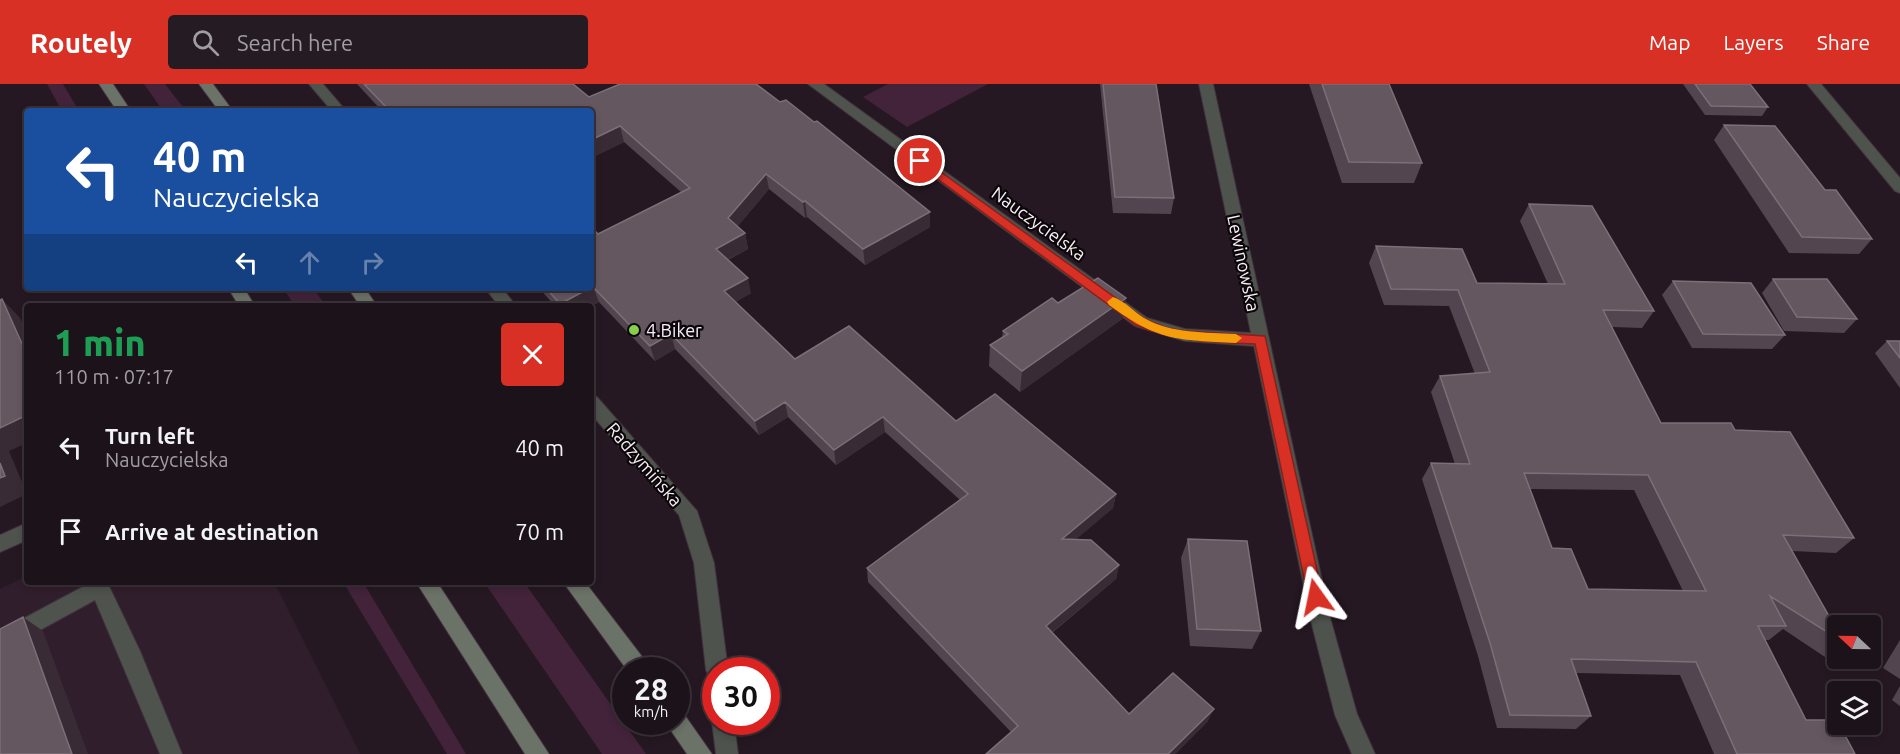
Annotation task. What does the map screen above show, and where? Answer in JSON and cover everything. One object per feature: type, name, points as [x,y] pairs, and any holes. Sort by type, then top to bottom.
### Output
[{"type":"main road","points":[[106,84],[122,108]]},
{"type":"main road","points":[[206,84],[224,108]]},
{"type":"main road","points":[[428,585],[538,754]]},
{"type":"main road","points":[[575,585],[629,657]]},
{"type":"main road","points":[[687,735],[701,754]]},
{"type":"street","points":[[316,84],[336,108]]},
{"type":"street","name":"Nauczycielska","points":[[815,84],[1141,322],[1165,332],[1185,336],[1260,340]]},
{"type":"street","name":"Lewinowska","points":[[1206,84],[1321,621],[1346,715],[1364,754]]},
{"type":"street","points":[[1814,84],[1900,188]]},
{"type":"street","points":[[496,291],[506,303]]},
{"type":"street","name":"Radzymińska","points":[[594,405],[687,511],[704,563],[715,657]]},
{"type":"street","points":[[0,544],[24,532]]},
{"type":"street","points":[[0,642],[98,585],[129,651],[171,754]]},
{"type":"street","points":[[725,735],[727,754]]},
{"type":"shaded area","points":[[47,84],[63,84],[77,108],[60,108]]},
{"type":"shaded area","points":[[144,84],[165,84],[184,108],[161,108]]},
{"type":"shaded area","points":[[888,84],[988,84],[907,127],[863,97]]},
{"type":"shaded area","points":[[285,291],[315,291],[324,303],[293,303]]},
{"type":"shaded area","points":[[24,577],[24,585],[276,585],[360,754],[0,754],[0,589]]},
{"type":"shaded area","points":[[345,585],[365,585],[466,754],[447,754]]},
{"type":"shaded area","points":[[486,585],[526,585],[612,706],[612,735],[633,735],[646,754],[602,754]]},
{"type":"building","points":[[364,84],[573,84],[589,97],[620,84],[756,84],[780,102],[786,100],[814,122],[817,121],[930,212],[863,249],[805,201],[803,202],[766,174],[728,218],[745,233],[716,249],[748,278],[724,291],[795,359],[849,326],[956,421],[995,394],[1116,494],[1062,539],[1091,540],[1119,565],[1046,626],[1129,714],[1173,673],[1214,709],[1168,754],[986,754],[1018,726],[867,568],[968,494],[883,417],[834,450],[785,402],[755,421],[671,334],[650,346],[594,288],[594,230],[598,234],[690,188],[620,126],[594,139],[594,108],[384,108],[386,107]]},
{"type":"building","points":[[1103,84],[1156,84],[1174,198],[1115,197]]},
{"type":"building","points":[[1322,84],[1389,84],[1422,163],[1349,162]]},
{"type":"building","points":[[1695,84],[1750,84],[1768,107],[1711,106]]},
{"type":"building","points":[[1724,125],[1775,126],[1825,190],[1836,190],[1872,239],[1802,237]]},
{"type":"building","points":[[1529,204],[1592,206],[1654,311],[1603,310],[1661,423],[1731,423],[1735,430],[1790,432],[1854,538],[1783,535],[1828,615],[1827,632],[1770,596],[1786,626],[1758,626],[1806,720],[1827,720],[1827,735],[1845,735],[1855,754],[1737,754],[1696,662],[1571,659],[1591,716],[1510,715],[1490,643],[1431,463],[1470,464],[1440,376],[1490,372],[1458,290],[1391,289],[1376,246],[1462,249],[1477,283],[1565,284]],"holes":[[[1524,473],[1648,475],[1706,591],[1588,589],[1571,549],[1552,548]]]},
{"type":"building","points":[[1098,278],[1126,298],[1022,371],[990,345],[1008,334],[1003,331],[1052,298],[1058,303]]},
{"type":"building","points":[[1773,279],[1827,279],[1857,319],[1797,317]]},
{"type":"building","points":[[1673,281],[1751,283],[1785,335],[1703,334]]},
{"type":"building","points":[[549,291],[584,291],[562,303],[559,303]]},
{"type":"building","points":[[2,299],[24,348],[24,416],[0,428],[0,300]]},
{"type":"building","points":[[1887,341],[1900,341],[1900,358]]},
{"type":"building","points":[[0,463],[5,476],[0,478]]},
{"type":"building","points":[[1188,539],[1247,541],[1261,631],[1197,629]]},
{"type":"building","points":[[23,617],[72,754],[0,754],[0,629]]},
{"type":"slow traffic","points":[[1113,302],[1141,322],[1165,332],[1185,336],[1236,338]]},
{"type":"place","name":"4.Biker","points":[[634,330]]},
{"type":"route","points":[[920,161],[1141,322],[1165,332],[1185,336],[1260,340],[1316,597]]}]
